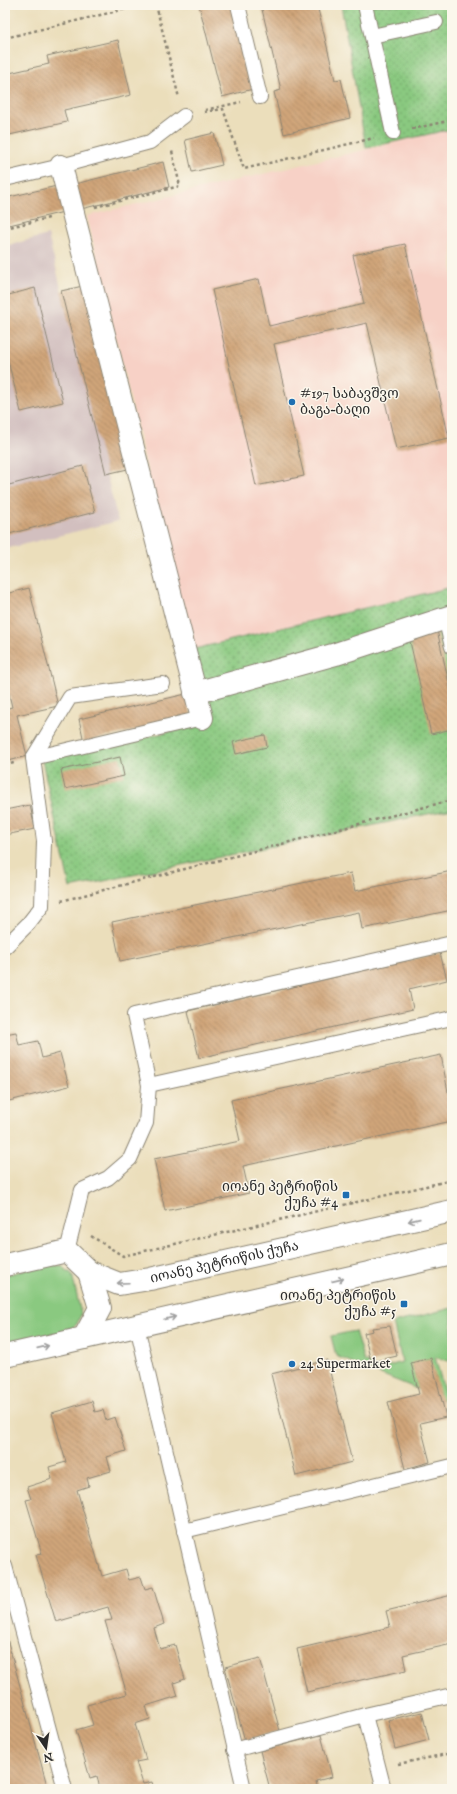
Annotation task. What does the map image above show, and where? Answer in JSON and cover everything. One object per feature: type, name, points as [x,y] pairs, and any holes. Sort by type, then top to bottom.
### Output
[{"type":"street","points":[[61,166],[202,718]]},
{"type":"street","points":[[196,694],[336,654],[449,617]]},
{"type":"street","name":"იოანე პეტრიწის ქუჩა","points":[[66,1251],[89,1272],[120,1284],[150,1279],[452,1211]]},
{"type":"street","points":[[5,1265],[66,1251]]},
{"type":"street","points":[[5,1356],[452,1254]]},
{"type":"street","points":[[84,1338],[100,1308],[89,1272]]},
{"type":"lane","points":[[238,5],[260,97]]},
{"type":"lane","points":[[366,5],[394,134]]},
{"type":"lane","points":[[372,36],[436,22]]},
{"type":"lane","points":[[5,179],[61,166],[150,142],[184,116]]},
{"type":"lane","points":[[449,617],[452,647]]},
{"type":"lane","points":[[5,947],[28,924],[42,906],[44,841],[33,758],[70,697],[163,684]]},
{"type":"lane","points":[[33,758],[202,718]]},
{"type":"lane","points":[[66,1251],[82,1190],[108,1178],[130,1159],[146,1123],[150,1085],[134,1015],[452,943]]},
{"type":"lane","points":[[150,1085],[452,1018]]},
{"type":"lane","points":[[137,1326],[244,1789]]},
{"type":"lane","points":[[184,1531],[452,1466]]},
{"type":"lane","points":[[5,1566],[65,1789]]},
{"type":"lane","points":[[234,1750],[365,1715],[452,1695]]},
{"type":"lane","points":[[365,1715],[384,1789]]},
{"type":"path","points":[[5,38],[142,5]]},
{"type":"path","points":[[156,5],[184,116]]},
{"type":"path","points":[[184,116],[260,97]]},
{"type":"path","points":[[184,116],[223,109],[244,169],[452,120]]},
{"type":"path","points":[[5,228],[180,186],[167,129]]},
{"type":"path","points":[[42,906],[452,800]]},
{"type":"path","points":[[73,1225],[123,1256],[452,1180]]},
{"type":"path","points":[[378,1768],[452,1753]]},
{"type":"shaded area","name":"#197 საბავშვო ბაგა–ბაღი","points":[[452,129],[452,587],[190,650],[87,216]]},
{"type":"shaded area","points":[[48,235],[118,521],[5,549],[5,246]]},
{"type":"green space","points":[[341,5],[452,5],[452,129],[366,148]]},
{"type":"green space","points":[[452,587],[452,809],[70,888],[42,760],[209,723],[190,650]]},
{"type":"green space","points":[[52,1264],[63,1267],[72,1274],[81,1314],[77,1324],[69,1330],[5,1345],[5,1275]]},
{"type":"green space","points":[[452,1308],[452,1362],[435,1357],[447,1401],[336,1356],[331,1336],[355,1331],[364,1361],[379,1369],[402,1362],[393,1323]]},
{"type":"building","points":[[199,5],[232,5],[253,89],[222,97]]},
{"type":"building","points":[[261,5],[317,5],[335,80],[341,79],[350,118],[284,134],[274,92],[281,90]]},
{"type":"building","points":[[118,40],[131,95],[64,110],[67,122],[5,136],[5,74],[49,64],[47,56]]},
{"type":"building","points":[[214,133],[222,165],[192,172],[185,140]]},
{"type":"building","points":[[163,162],[169,187],[81,209],[75,184]]},
{"type":"building","points":[[61,185],[68,211],[5,226],[5,198]]},
{"type":"building","points":[[405,244],[449,438],[396,449],[367,323],[274,344],[304,476],[256,486],[212,290],[259,279],[269,326],[364,304],[353,255]]},
{"type":"building","points":[[87,285],[132,468],[106,474],[61,291]]},
{"type":"building","points":[[35,288],[63,402],[21,412],[5,349],[5,296]]},
{"type":"building","points":[[83,466],[95,512],[5,535],[5,486]]},
{"type":"building","points":[[29,588],[58,706],[17,715],[27,756],[5,762],[5,709],[12,707],[5,678],[5,594]]},
{"type":"building","points":[[437,630],[452,697],[452,729],[431,734],[409,637]]},
{"type":"building","points":[[186,694],[192,718],[84,742],[79,719]]},
{"type":"building","points":[[265,735],[267,747],[236,754],[233,742]]},
{"type":"building","points":[[120,757],[124,776],[65,789],[61,770]]},
{"type":"building","points":[[30,805],[35,829],[5,835],[5,810]]},
{"type":"building","points":[[452,871],[452,910],[362,929],[359,912],[120,961],[112,922],[351,873],[355,891]]},
{"type":"building","points":[[440,953],[447,980],[409,989],[413,1009],[199,1058],[188,1011]]},
{"type":"building","points":[[16,1032],[19,1045],[38,1041],[42,1058],[60,1053],[69,1086],[5,1102],[5,1034]]},
{"type":"building","points":[[441,1055],[448,1092],[452,1091],[452,1121],[243,1166],[249,1193],[165,1211],[154,1159],[240,1141],[231,1100]]},
{"type":"building","points":[[390,1326],[397,1356],[371,1362],[364,1333],[373,1331],[372,1328]]},
{"type":"building","points":[[431,1358],[446,1417],[420,1423],[430,1462],[405,1469],[388,1402],[419,1394],[411,1363]]},
{"type":"building","points":[[327,1360],[352,1462],[296,1476],[271,1374]]},
{"type":"building","points":[[92,1401],[95,1412],[103,1410],[106,1420],[115,1417],[126,1451],[107,1457],[111,1471],[87,1478],[89,1486],[77,1490],[102,1576],[126,1569],[129,1580],[141,1577],[145,1589],[153,1587],[164,1624],[154,1628],[160,1649],[175,1645],[185,1679],[174,1683],[178,1696],[146,1706],[150,1719],[135,1724],[146,1760],[136,1762],[143,1784],[152,1782],[154,1789],[100,1789],[97,1776],[90,1778],[76,1730],[93,1725],[87,1705],[127,1694],[105,1621],[112,1620],[108,1607],[56,1622],[36,1555],[42,1554],[26,1500],[31,1499],[27,1487],[52,1479],[49,1467],[66,1462],[52,1413]]},
{"type":"building","points":[[452,1595],[452,1644],[403,1655],[406,1670],[307,1692],[297,1649],[390,1627],[386,1611]]},
{"type":"building","points":[[5,1631],[48,1789],[5,1789]]},
{"type":"building","points":[[260,1658],[280,1731],[245,1741],[225,1667]]},
{"type":"building","points":[[422,1712],[429,1740],[395,1749],[388,1720]]},
{"type":"building","points":[[321,1735],[332,1777],[316,1781],[318,1789],[270,1789],[260,1751]]},
{"type":"place","name":"#197 საბავშვო ბაგა–ბაღი","points":[[292,402]]},
{"type":"place","name":"იოანე პეტრიწის ქუჩა #4","points":[[346,1195]]},
{"type":"place","name":"იოანე პეტრიწის ქუჩა #5","points":[[404,1304]]},
{"type":"place","name":"24 Supermarket","points":[[292,1364]]}]
